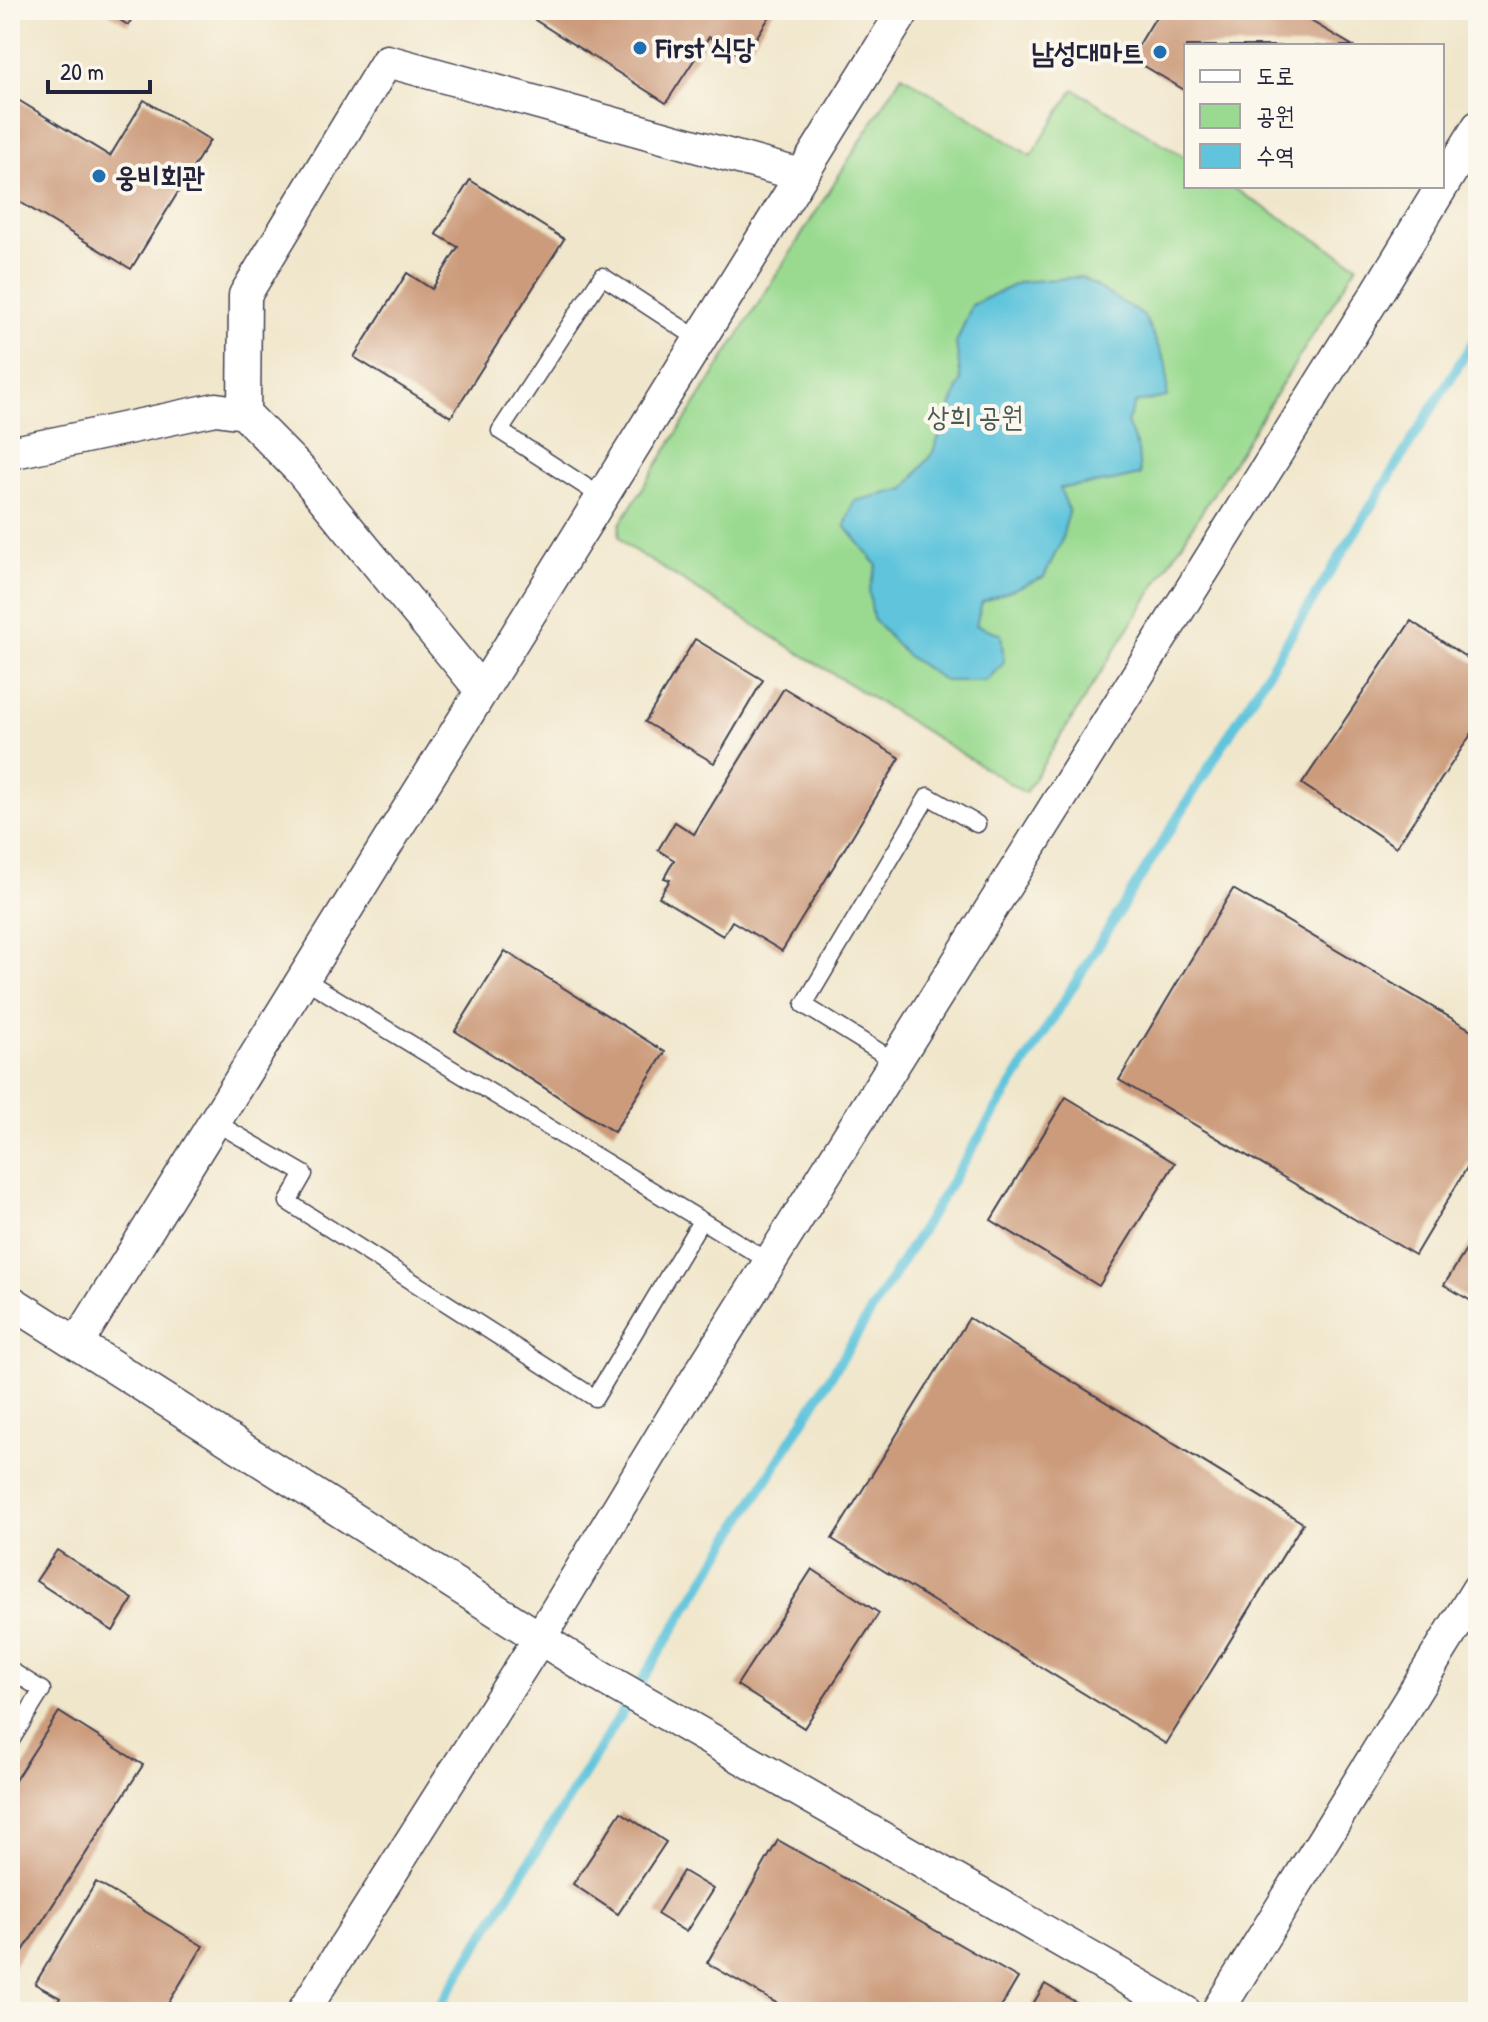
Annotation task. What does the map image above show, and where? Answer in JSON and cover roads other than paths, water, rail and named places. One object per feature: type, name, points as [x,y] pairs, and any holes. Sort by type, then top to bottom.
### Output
[{"type":"street","points":[[78,1342],[904,10]]},
{"type":"street","points":[[244,413],[245,295],[387,61],[801,175]]},
{"type":"street","points":[[1444,183],[1478,127]]},
{"type":"street","points":[[303,2012],[541,1636],[673,1416],[1441,188]]},
{"type":"street","points":[[10,453],[216,409],[244,413],[301,471],[482,691]]},
{"type":"street","points":[[10,1301],[598,1675],[1185,2012]]},
{"type":"street","points":[[1217,2012],[1478,1589]]},
{"type":"lane","points":[[602,497],[500,431],[602,276],[700,340]]},
{"type":"lane","points":[[896,1062],[804,1005],[928,796],[977,824]]},
{"type":"lane","points":[[304,979],[770,1262]]},
{"type":"lane","points":[[215,1122],[304,1174],[288,1202],[595,1398],[701,1221]]},
{"type":"lane","points":[[10,1670],[42,1690],[10,1742]]},
{"type":"water","points":[[1081,277],[1144,316],[1167,365],[1167,397],[1135,403],[1127,423],[1138,450],[1140,475],[1060,488],[1069,511],[1061,542],[1044,577],[982,602],[976,625],[1001,634],[1004,663],[986,681],[945,681],[906,655],[873,619],[869,591],[877,565],[845,526],[854,501],[905,489],[933,452],[961,381],[956,343],[972,305],[1020,282]]},
{"type":"waterway","points":[[436,2012],[1478,334]]},
{"type":"place","name":"First 식당","points":[[640,48]]},
{"type":"place","name":"남성대마트","points":[[1160,52]]},
{"type":"place","name":"웅비회관","points":[[99,176]]},
{"type":"park label","name":"상희 공원","points":[[975,416]]}]
